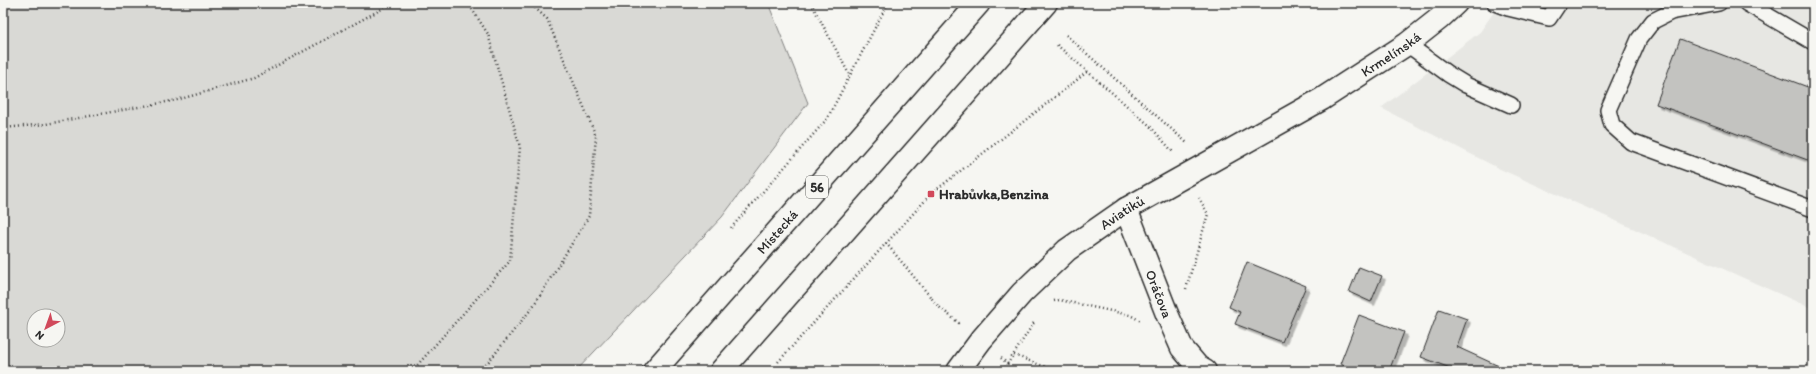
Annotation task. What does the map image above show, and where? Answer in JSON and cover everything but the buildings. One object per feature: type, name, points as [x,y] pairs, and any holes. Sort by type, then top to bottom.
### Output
[{"type":"main road","name":"Místecká","points":[[654,371],[979,3]]},
{"type":"main road","points":[[721,371],[1046,3]]},
{"type":"main road","name":"Krmelínská","points":[[1322,99],[1407,44],[1440,18],[1456,3]]},
{"type":"main road","name":"Aviatiků","points":[[958,371],[981,340],[1022,293],[1067,250],[1126,209],[1322,99]]},
{"type":"main road","name":"Oráčova","points":[[1126,209],[1167,314],[1182,348],[1198,367],[1204,371]]},
{"type":"lane","points":[[1505,5],[1549,18],[1559,3]]},
{"type":"lane","points":[[1719,3],[1671,12],[1653,21],[1639,39],[1608,110],[1612,125],[1631,142],[1813,210]]},
{"type":"lane","points":[[1746,3],[1813,42]]},
{"type":"lane","points":[[1407,44],[1448,74],[1466,85],[1512,105]]},
{"type":"path","points":[[3,128],[46,124],[177,100],[254,78],[393,3]]},
{"type":"path","points":[[412,371],[510,261],[520,147],[488,34],[468,3]]},
{"type":"path","points":[[480,371],[532,308],[589,216],[596,136],[547,19],[530,3]]},
{"type":"path","points":[[811,3],[850,74]]},
{"type":"path","points":[[731,228],[827,120],[888,3]]},
{"type":"path","points":[[1066,35],[1188,143],[1183,146]]},
{"type":"path","points":[[1057,45],[1149,125],[1173,153],[1208,214],[1182,305],[1167,314]]},
{"type":"path","points":[[778,362],[931,194],[1087,72]]},
{"type":"path","points":[[1173,153],[1178,149]]},
{"type":"path","points":[[886,243],[938,306],[981,340],[1008,364]]},
{"type":"path","points":[[1052,302],[1059,300],[1130,315],[1146,324]]},
{"type":"path","points":[[1003,371],[1037,317]]},
{"type":"path","points":[[1014,355],[1056,371]]},
{"type":"shaded area","points":[[3,3],[768,3],[808,103],[722,217],[576,371],[3,371]]},
{"type":"shaded area","points":[[1500,3],[1813,3],[1813,309],[1500,169],[1381,108],[1480,32]]},
{"type":"place","name":"Hrabůvka,Benzina","points":[[931,194]]}]
